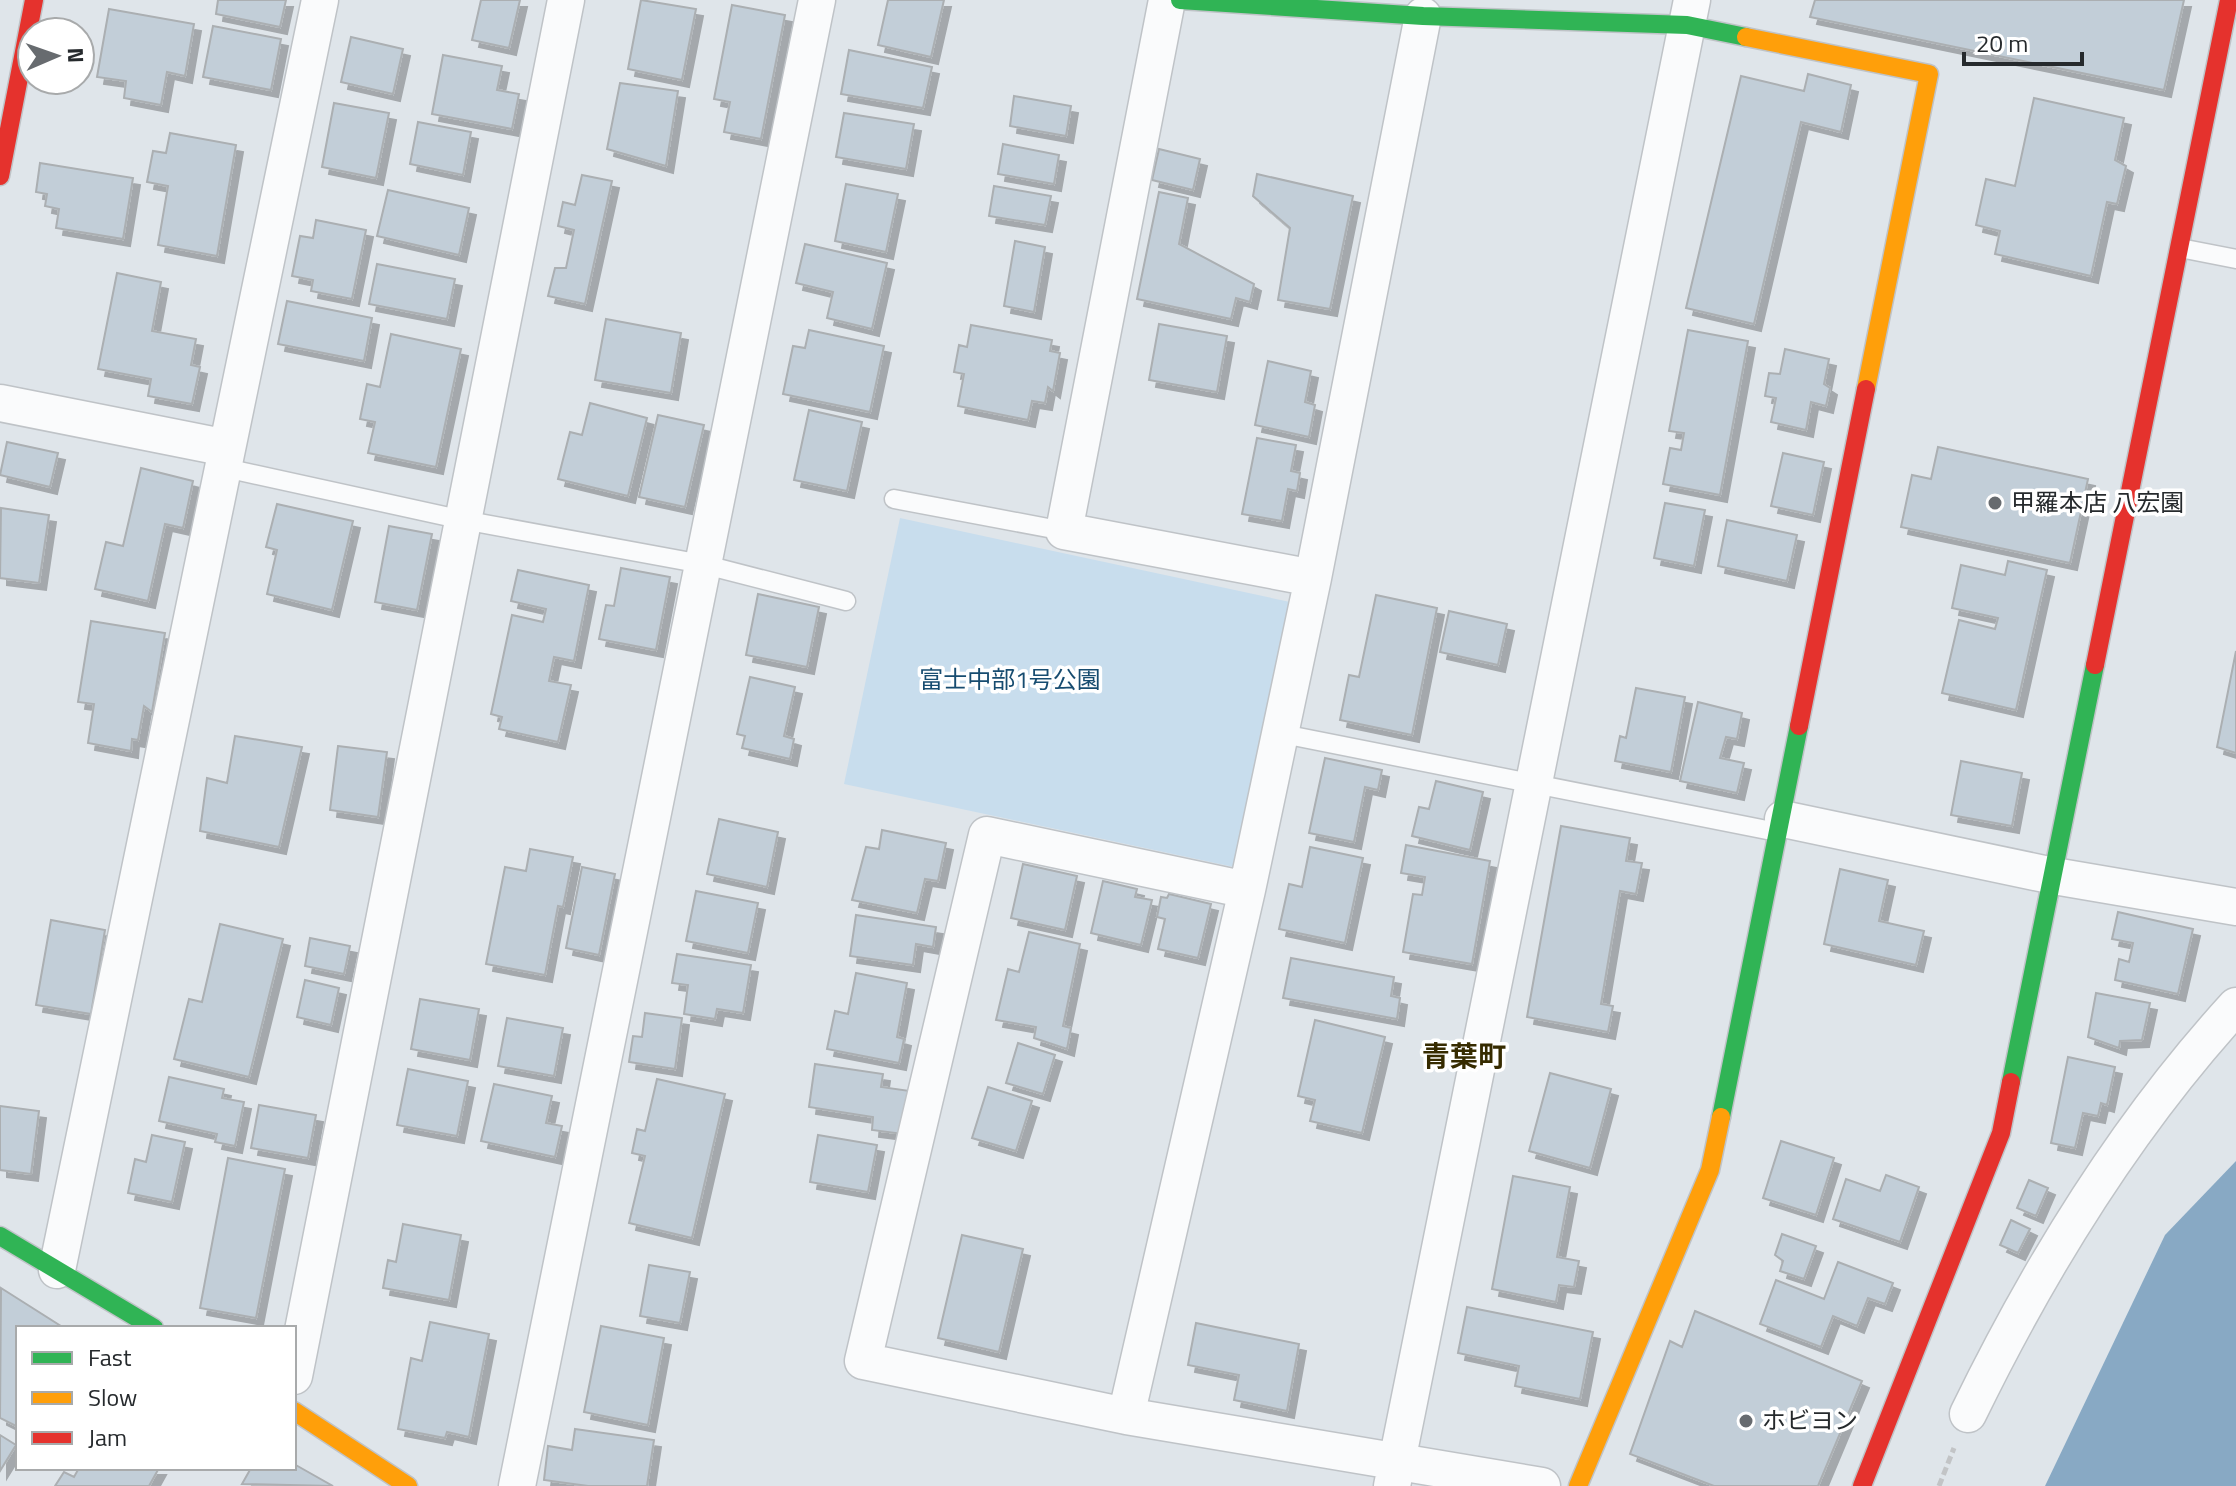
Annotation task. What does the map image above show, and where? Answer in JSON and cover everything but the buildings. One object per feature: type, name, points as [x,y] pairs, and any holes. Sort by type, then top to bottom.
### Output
[{"type":"street","points":[[0,176],[34,0]]},
{"type":"street","points":[[57,1270],[320,0]]},
{"type":"street","points":[[296,1366],[566,0]]},
{"type":"street","points":[[517,1486],[817,0]]},
{"type":"street","points":[[1167,0],[1064,531],[1313,578]]},
{"type":"street","points":[[1180,0],[1423,16],[1689,12],[1929,74],[1710,1170],[1578,1486]]},
{"type":"street","points":[[1862,1486],[2001,1133],[2229,0]]},
{"type":"street","points":[[1395,1473],[1689,12]]},
{"type":"street","points":[[1126,1416],[1247,890],[1313,578],[1423,16]]},
{"type":"street","points":[[0,403],[224,457]]},
{"type":"street","points":[[1781,826],[2236,907]]},
{"type":"street","points":[[1247,890],[987,835],[863,1361],[1395,1473],[1542,1486]]},
{"type":"street","points":[[1968,1414],[2016,1317],[2101,1179],[2236,1006]]},
{"type":"street","points":[[0,1236],[151,1326]]},
{"type":"street","points":[[296,1412],[408,1486]]},
{"type":"lane","points":[[2177,248],[2236,259]]},
{"type":"lane","points":[[224,457],[463,520],[702,564],[846,601]]},
{"type":"lane","points":[[894,499],[1064,531]]},
{"type":"lane","points":[[1278,733],[1536,784],[1781,826]]},
{"type":"green space","name":"富士中部1号公園","points":[[900,518],[1290,602],[1234,867],[844,784]]},
{"type":"water","points":[[2236,1161],[2236,1486],[2045,1486],[2165,1235]]},
{"type":"traffic: fast","points":[[1180,0],[1423,16],[1687,25],[1746,37]]},
{"type":"traffic: fast","points":[[2011,1082],[2095,665]]},
{"type":"traffic: fast","points":[[1721,1117],[1799,726]]},
{"type":"traffic: fast","points":[[0,1236],[151,1326]]},
{"type":"traffic: slow","points":[[1746,37],[1929,74],[1866,389]]},
{"type":"traffic: slow","points":[[1578,1486],[1710,1170],[1721,1117]]},
{"type":"traffic: slow","points":[[296,1412],[408,1486]]},
{"type":"traffic: jam","points":[[0,176],[34,0]]},
{"type":"traffic: jam","points":[[2095,665],[2229,0]]},
{"type":"traffic: jam","points":[[1799,726],[1866,389]]},
{"type":"traffic: jam","points":[[1862,1486],[2001,1133],[2011,1082]]},
{"type":"place","name":"甲羅本店 八宏園","points":[[1995,503]]},
{"type":"place","name":"ホビヨン","points":[[1746,1421]]},
{"type":"district","name":"青葉町","points":[[1464,1056]]}]
